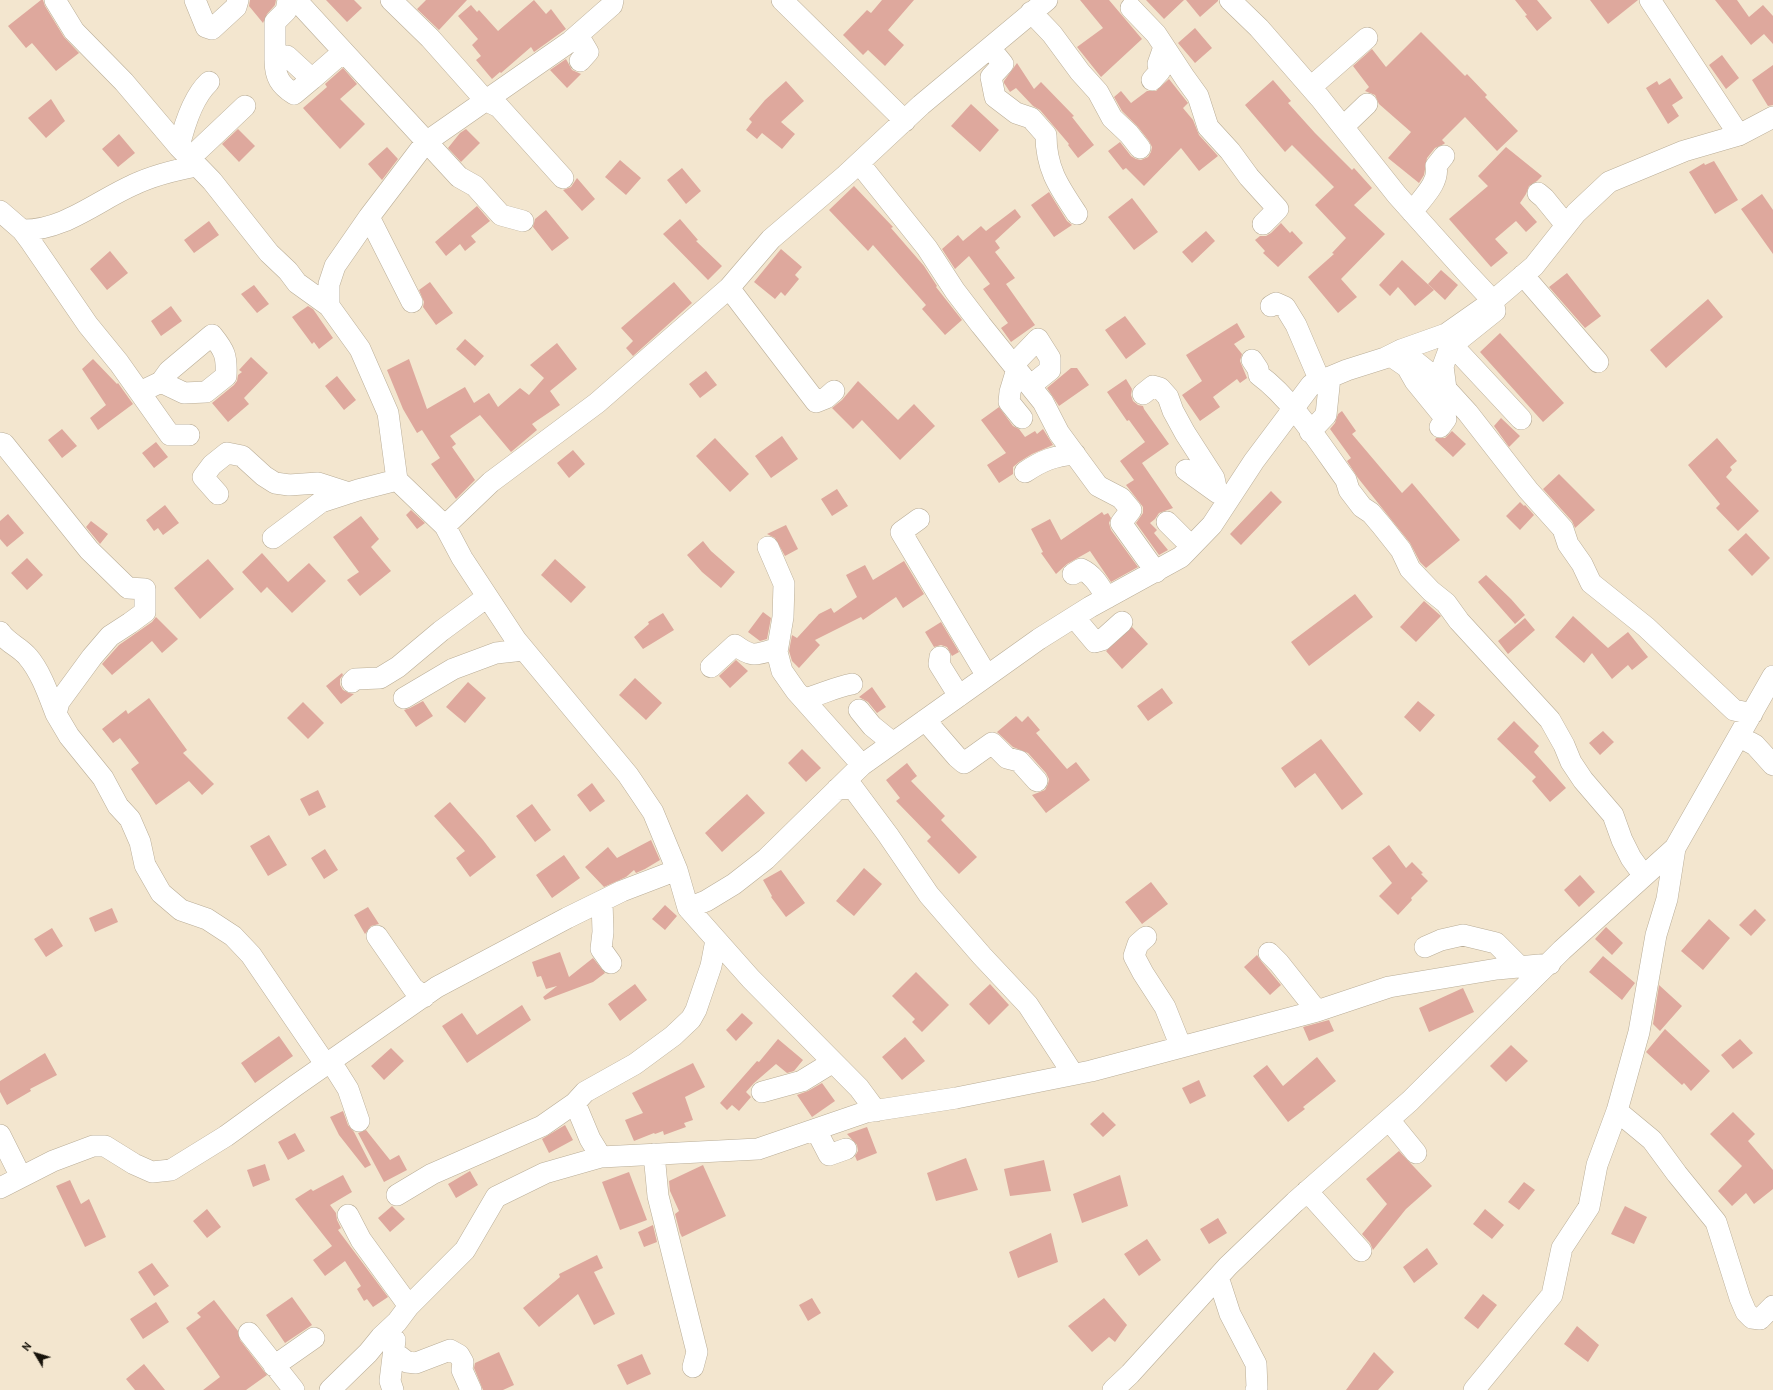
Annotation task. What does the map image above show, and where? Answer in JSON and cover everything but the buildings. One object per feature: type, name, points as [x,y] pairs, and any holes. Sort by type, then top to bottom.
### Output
[{"type":"street","points":[[55,0],[74,31],[124,82],[189,157],[212,181],[269,253],[288,270],[297,283],[329,306],[360,349],[388,413],[397,480],[445,526],[462,558],[524,650],[628,775],[645,800],[653,812],[677,870],[688,908],[751,979],[859,1088],[876,1111]]},
{"type":"street","points":[[195,0],[206,27],[212,29],[236,7],[238,0]]},
{"type":"street","points":[[288,0],[286,11],[275,22],[275,60],[287,56],[312,79],[343,52]]},
{"type":"street","points":[[296,0],[459,177],[475,186],[501,214],[523,221]]},
{"type":"street","points":[[391,0],[430,38],[485,100],[499,107],[563,178]]},
{"type":"street","points":[[329,306],[329,284],[335,266],[369,217],[426,142],[578,35],[608,8],[614,0]]},
{"type":"street","points":[[782,0],[905,121]]},
{"type":"street","points":[[1230,0],[1259,28],[1311,88],[1412,212],[1464,271],[1494,301]]},
{"type":"street","points":[[1650,0],[1739,135]]},
{"type":"street","points":[[445,526],[491,482],[597,403],[729,288],[771,239],[1039,6],[1052,34],[1080,72],[1098,92],[1112,118],[1129,134],[1140,148]]},
{"type":"street","points":[[1131,9],[1156,34],[1198,96],[1208,127],[1230,151],[1249,177],[1278,209],[1263,224]]},
{"type":"street","points":[[578,35],[588,52],[580,62]]},
{"type":"street","points":[[1311,88],[1367,38]]},
{"type":"street","points":[[1152,80],[1160,71],[1158,64],[1164,46]]},
{"type":"street","points":[[990,48],[1003,64],[991,77],[995,96],[1016,113],[1031,118],[1046,135],[1046,152],[1051,171],[1077,214]]},
{"type":"street","points":[[189,157],[185,123],[204,87],[209,82]]},
{"type":"street","points":[[1343,127],[1367,104]]},
{"type":"street","points":[[22,230],[33,230],[58,224],[133,185],[170,170],[189,157],[245,106]]},
{"type":"street","points":[[688,908],[706,901],[734,884],[766,858],[862,765],[1038,639],[1107,598],[1181,557],[1212,526],[1223,496],[1254,461],[1311,385],[1396,353],[1449,342],[1534,266],[1576,213],[1609,182],[1684,151],[1739,135],[1773,118]]},
{"type":"street","points":[[1412,212],[1434,184],[1437,173],[1436,166],[1444,156]]},
{"type":"street","points":[[859,163],[927,248],[955,291],[1043,402],[1059,433],[1098,486],[1121,498],[1131,510],[1121,523],[1156,572]]},
{"type":"street","points":[[1538,193],[1566,226]]},
{"type":"street","points":[[0,211],[22,230],[88,325],[119,363],[170,435],[189,435]]},
{"type":"street","points":[[369,217],[412,302]]},
{"type":"street","points":[[1523,275],[1598,362]]},
{"type":"street","points":[[729,288],[816,402],[826,398],[834,391]]},
{"type":"street","points":[[1271,306],[1276,303],[1285,307],[1325,379],[1326,416],[1310,432]]},
{"type":"street","points":[[1022,418],[1009,402],[1015,367],[1038,339],[1050,358],[1050,370],[1030,386]]},
{"type":"street","points":[[1446,389],[1443,366],[1449,342]]},
{"type":"street","points":[[1449,342],[1521,419]]},
{"type":"street","points":[[1396,353],[1437,379],[1468,413],[1528,490],[1563,529],[1568,544],[1582,564],[1591,583],[1646,627],[1734,710],[1752,714]]},
{"type":"street","points":[[1396,353],[1407,367],[1415,381],[1446,419],[1440,427]]},
{"type":"street","points":[[1252,360],[1258,368],[1259,375],[1272,384],[1293,408],[1346,480],[1349,490],[1362,507],[1371,513],[1402,550],[1410,569],[1431,591],[1446,603],[1459,620],[1550,720],[1571,762],[1583,780],[1613,815],[1622,840],[1631,858],[1644,876]]},
{"type":"street","points":[[140,392],[161,382]]},
{"type":"street","points":[[1143,394],[1153,386],[1160,388],[1168,397],[1173,411],[1214,478],[1223,496]]},
{"type":"street","points":[[0,443],[4,444],[89,550],[128,588],[145,589],[145,612],[110,636],[92,657],[59,702],[56,714]]},
{"type":"street","points":[[218,494],[203,478],[212,465],[227,453],[242,456],[264,476],[275,483],[289,485],[318,483],[349,493]]},
{"type":"street","points":[[1025,472],[1041,461],[1055,456],[1075,454]]},
{"type":"street","points":[[1186,470],[1223,496]]},
{"type":"street","points":[[272,538],[321,502],[397,480]]},
{"type":"street","points":[[919,519],[902,532],[987,676]]},
{"type":"street","points":[[1167,522],[1191,546]]},
{"type":"street","points":[[768,547],[784,584],[784,617],[777,652],[782,671],[804,699],[862,765]]},
{"type":"street","points":[[1073,574],[1081,569],[1086,572],[1096,580],[1107,598]]},
{"type":"street","points":[[352,682],[355,679],[380,678],[398,668],[441,631],[488,597]]},
{"type":"street","points":[[1074,617],[1095,642],[1102,640],[1122,622]]},
{"type":"street","points":[[0,632],[4,639],[28,657],[43,683],[56,714],[69,736],[103,778],[118,806],[130,819],[140,842],[145,864],[161,893],[181,910],[207,919],[233,936],[251,955],[348,1089],[359,1121]]},
{"type":"street","points":[[711,667],[735,645],[748,654],[760,654],[772,650],[777,652]]},
{"type":"street","points":[[404,698],[453,670],[496,653],[524,650]]},
{"type":"street","points":[[940,657],[939,664],[959,696]]},
{"type":"street","points":[[1113,1390],[1130,1374],[1218,1277],[1307,1191],[1410,1101],[1550,964],[1562,950],[1676,848],[1740,737],[1773,676]]},
{"type":"street","points":[[804,699],[820,695],[835,687],[852,684]]},
{"type":"street","points":[[859,710],[872,726],[893,743]]},
{"type":"street","points":[[925,720],[964,763],[992,743],[1007,758],[1019,761],[1037,782]]},
{"type":"street","points":[[1740,737],[1755,745],[1773,765]]},
{"type":"street","points":[[838,789],[853,788],[888,835],[929,895],[982,956],[1028,1005],[1073,1074]]},
{"type":"street","points":[[1474,1390],[1552,1295],[1562,1248],[1589,1207],[1598,1165],[1617,1111],[1639,1032],[1656,936],[1667,899],[1676,848]]},
{"type":"street","points":[[0,1188],[53,1161],[93,1146],[105,1146],[134,1164],[152,1172],[171,1170],[226,1136],[437,987],[567,918],[602,901],[677,870]]},
{"type":"street","points":[[602,901],[602,949],[611,963]]},
{"type":"street","points":[[1425,947],[1441,940],[1463,935],[1496,943],[1519,966]]},
{"type":"street","points":[[377,936],[413,988],[424,997]]},
{"type":"street","points":[[1146,937],[1138,944],[1134,956],[1164,1006],[1182,1047]]},
{"type":"street","points":[[397,1195],[432,1174],[542,1126],[575,1103],[585,1092],[635,1064],[673,1036],[692,1019],[711,966],[716,940]]},
{"type":"street","points":[[1269,953],[1318,1011]]},
{"type":"street","points":[[330,1390],[368,1353],[381,1337],[465,1250],[496,1197],[545,1173],[601,1157],[758,1149],[866,1112],[956,1098],[1091,1071],[1318,1011],[1389,987],[1496,968],[1550,964]]},
{"type":"street","points":[[762,1092],[802,1081],[833,1062]]},
{"type":"street","points":[[575,1103],[590,1139],[601,1157]]},
{"type":"street","points":[[1617,1111],[1652,1140],[1677,1174],[1716,1222],[1740,1298],[1746,1312],[1752,1318],[1760,1319],[1773,1306]]},
{"type":"street","points":[[1389,1120],[1416,1153]]},
{"type":"street","points":[[816,1130],[829,1155],[846,1149]]},
{"type":"street","points":[[0,1135],[21,1178]]},
{"type":"street","points":[[654,1154],[658,1196],[697,1352],[693,1367]]},
{"type":"street","points":[[1307,1191],[1360,1251]]},
{"type":"street","points":[[348,1215],[403,1314],[394,1352],[390,1381],[393,1390]]},
{"type":"street","points":[[1218,1277],[1230,1314],[1256,1364],[1256,1390]]},
{"type":"street","points":[[249,1333],[294,1390]]},
{"type":"street","points":[[274,1366],[314,1338]]},
{"type":"street","points":[[394,1352],[407,1362],[416,1363],[450,1350],[459,1355],[463,1362],[462,1370],[471,1390]]}]
